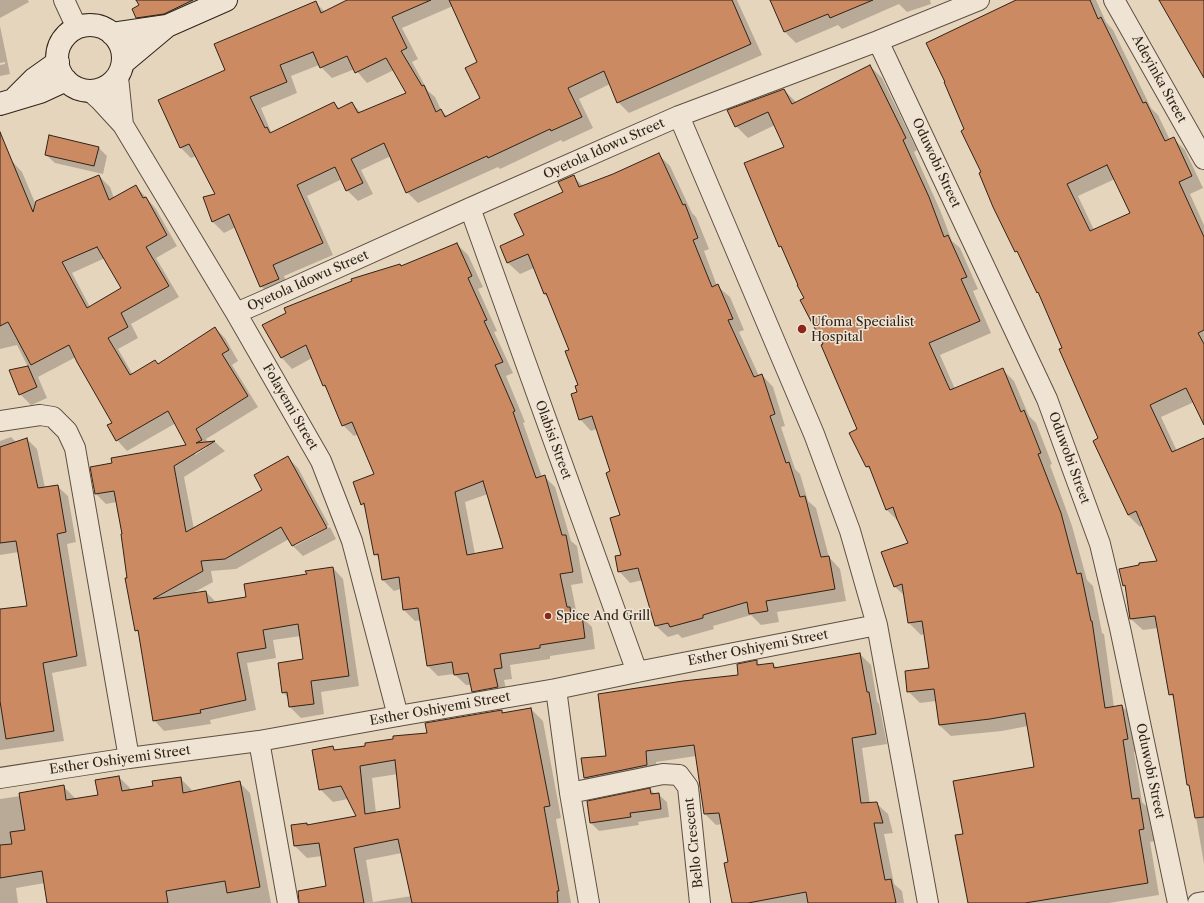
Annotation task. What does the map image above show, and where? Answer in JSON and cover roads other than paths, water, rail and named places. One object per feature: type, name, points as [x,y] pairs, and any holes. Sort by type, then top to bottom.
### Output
[{"type":"main road","points":[[112,34],[167,26],[226,0]]},
{"type":"main road","points":[[121,70],[123,54],[121,45],[116,37],[102,27],[85,25],[68,34],[61,42],[58,51],[62,71],[74,87],[83,91],[102,90],[110,86],[121,70],[167,26]]},
{"type":"main road","points":[[7,101],[40,92],[62,71]]},
{"type":"street","points":[[64,0],[77,28]]},
{"type":"street","name":"Oyetola Idowu Street","points":[[236,313],[679,116],[878,41],[979,0]]},
{"type":"street","name":"Adeyinka Street","points":[[1114,0],[1204,159]]},
{"type":"street","name":"Oduwobi Street","points":[[878,41],[1047,399],[1100,544],[1120,628],[1178,903]]},
{"type":"street","points":[[121,70],[123,125]]},
{"type":"street","points":[[89,90],[123,125]]},
{"type":"street","points":[[679,116],[814,434],[850,531],[877,625],[928,903]]},
{"type":"street","name":"Folayemi Street","points":[[123,125],[236,313],[321,461],[352,541],[398,716]]},
{"type":"street","name":"Olabisi Street","points":[[470,208],[637,672]]},
{"type":"street","points":[[0,421],[40,415],[53,417],[67,431],[75,448],[129,758]]},
{"type":"street","name":"Esther Oshiyemi Street","points":[[0,778],[129,758],[259,741],[556,690],[637,672],[877,625]]},
{"type":"street","points":[[556,690],[570,793],[589,903]]},
{"type":"street","points":[[259,741],[288,903]]},
{"type":"street","name":"Bello Crescent","points":[[570,793],[664,774],[679,776],[688,787],[700,903]]},
{"type":"street","points":[[1198,903],[1204,902]]},
{"type":"place","name":"Ufoma Specialist Hospital","points":[[802,329]]},
{"type":"place","name":"Spice And Grill","points":[[548,616]]}]
